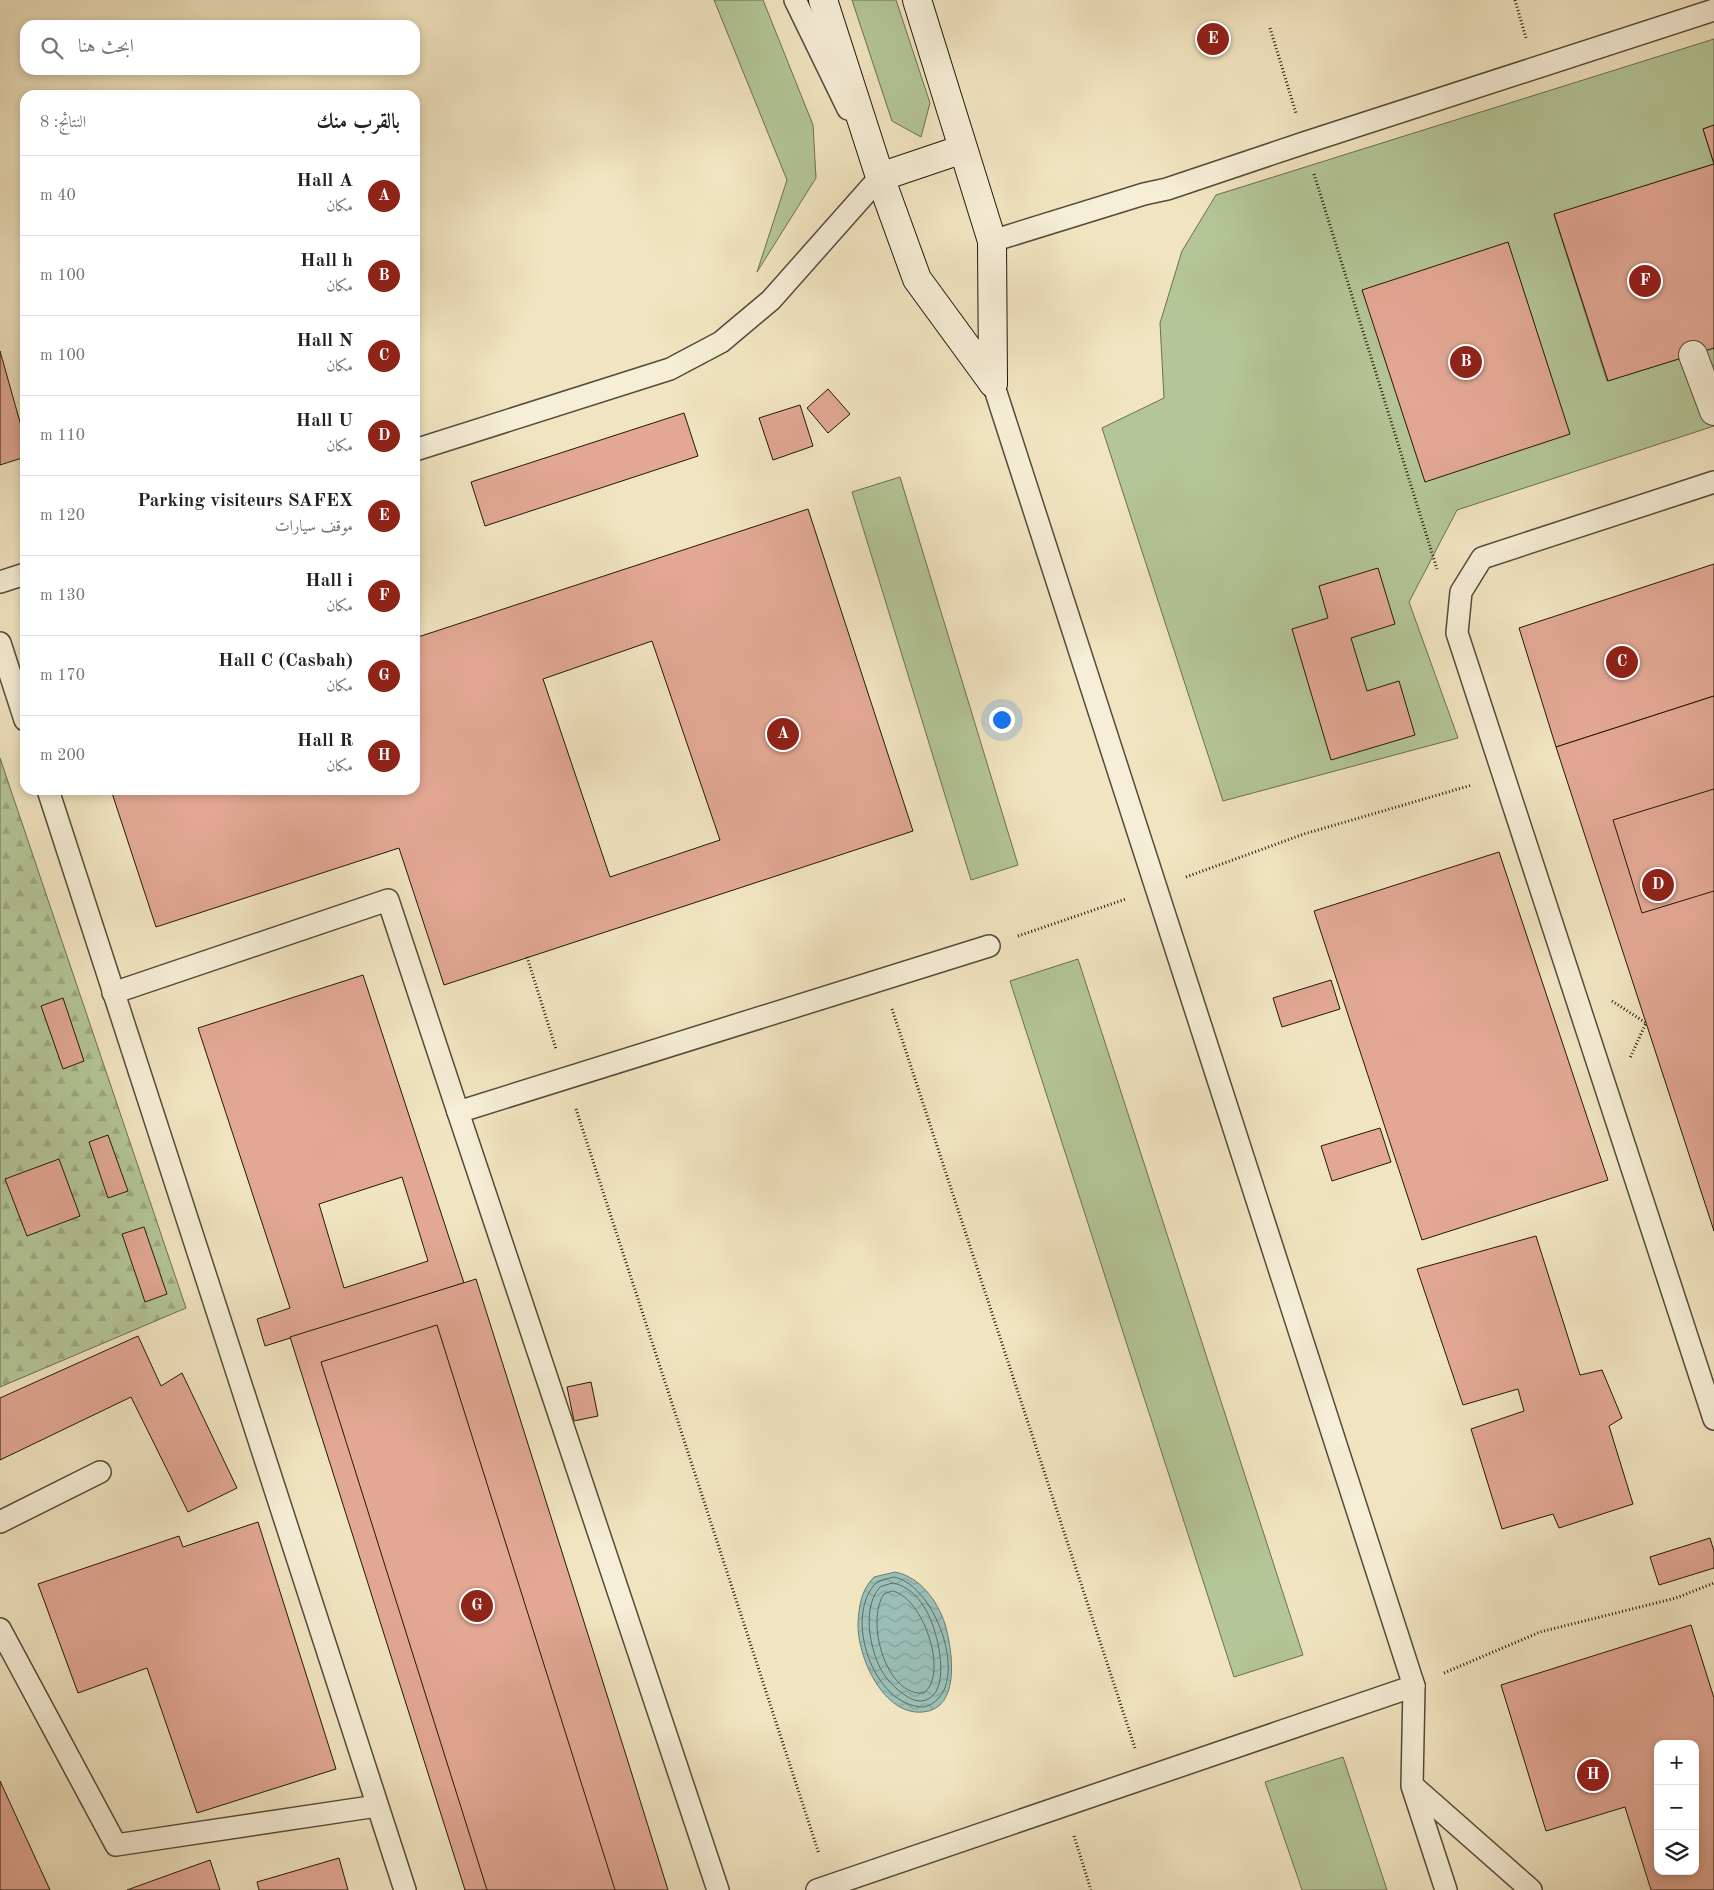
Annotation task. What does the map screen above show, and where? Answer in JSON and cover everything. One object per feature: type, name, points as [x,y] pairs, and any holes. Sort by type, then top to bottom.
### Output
[{"type":"street","points":[[823,0],[880,177],[917,278],[964,345],[993,382]]},
{"type":"street","points":[[916,0],[992,241],[993,382]]},
{"type":"street","points":[[880,177],[963,149]]},
{"type":"street","points":[[964,345],[992,334]]},
{"type":"street","points":[[1693,355],[1714,411]]},
{"type":"lane","points":[[420,448],[670,369],[722,342],[770,300],[880,177],[796,0]]},
{"type":"lane","points":[[992,241],[1144,194],[1168,189],[1714,10]]},
{"type":"lane","points":[[993,382],[1414,1686],[1412,1786],[1446,1890]]},
{"type":"lane","points":[[1714,482],[1482,558],[1461,592],[1457,632],[1714,1419]]},
{"type":"lane","points":[[0,582],[20,576]]},
{"type":"lane","points":[[0,643],[20,705]]},
{"type":"lane","points":[[50,795],[405,1890]]},
{"type":"lane","points":[[113,993],[388,900],[718,1890]]},
{"type":"lane","points":[[458,1112],[989,946]]},
{"type":"lane","points":[[0,1522],[100,1472]]},
{"type":"lane","points":[[0,1629],[116,1845],[377,1806]]},
{"type":"lane","points":[[823,1888],[1414,1686]]},
{"type":"lane","points":[[1412,1786],[1524,1887]]},
{"type":"path","points":[[1515,0],[1536,68]]},
{"type":"path","points":[[1270,28],[1439,576]]},
{"type":"path","points":[[1304,834],[1504,776]]},
{"type":"path","points":[[989,946],[1070,919]]},
{"type":"path","points":[[527,957],[823,1888]]},
{"type":"path","points":[[882,980],[1145,1778]]},
{"type":"path","points":[[1414,1686],[1540,1632],[1676,1598],[1714,1583]]},
{"type":"path","points":[[1064,1805],[1091,1890]]},
{"type":"green space","points":[[714,0],[763,0],[813,125],[816,178],[757,272],[787,180]]},
{"type":"green space","points":[[852,0],[896,0],[930,103],[921,137],[892,121]]},
{"type":"green space","points":[[1714,39],[1714,125],[1703,129],[1714,164],[1554,215],[1607,381],[1714,348],[1714,426],[1457,510],[1409,602],[1458,738],[1223,801],[1102,428],[1164,398],[1160,323],[1182,251],[1216,195]]},
{"type":"green space","points":[[900,477],[1018,865],[971,880],[852,492]]},
{"type":"green space","points":[[0,758],[186,1308],[0,1387]]},
{"type":"green space","points":[[1078,959],[1303,1655],[1234,1677],[1010,981]]},
{"type":"green space","points":[[1343,1757],[1387,1890],[1302,1890],[1265,1782]]},
{"type":"water","points":[[895,1572],[920,1584],[932,1598],[942,1615],[948,1635],[951,1662],[949,1689],[944,1700],[935,1708],[923,1712],[909,1711],[896,1704],[885,1694],[875,1681],[868,1667],[859,1636],[859,1610],[861,1598],[866,1587],[874,1577]]},
{"type":"building","points":[[1714,125],[1714,164],[1703,129]]},
{"type":"building","points":[[1714,164],[1714,348],[1608,381],[1554,214]]},
{"type":"building","points":[[1508,242],[1570,434],[1425,482],[1362,290]]},
{"type":"building","points":[[0,351],[20,422],[20,459],[0,465]]},
{"type":"building","points":[[828,389],[850,414],[828,433],[807,408]]},
{"type":"building","points":[[800,405],[813,446],[773,460],[759,418]]},
{"type":"building","points":[[684,413],[698,456],[485,526],[471,482]]},
{"type":"building","points":[[808,509],[913,831],[444,985],[399,848],[156,927],[113,795],[420,795],[420,636]],"holes":[[[652,641],[720,840],[610,877],[543,679]]]},
{"type":"building","points":[[1714,564],[1714,696],[1556,747],[1519,628]]},
{"type":"building","points":[[1378,568],[1395,624],[1351,638],[1367,691],[1399,681],[1415,735],[1331,760],[1292,629],[1328,618],[1319,586]]},
{"type":"building","points":[[1714,696],[1714,1231],[1556,747]]},
{"type":"building","points":[[1714,789],[1714,891],[1642,913],[1613,820]]},
{"type":"building","points":[[1499,852],[1608,1180],[1422,1240],[1314,911]]},
{"type":"building","points":[[363,975],[464,1283],[265,1346],[257,1319],[290,1308],[198,1028]],"holes":[[[402,1177],[428,1261],[344,1288],[319,1204]]]},
{"type":"building","points":[[1331,980],[1340,1009],[1282,1027],[1273,998]]},
{"type":"building","points":[[63,998],[84,1061],[63,1069],[41,1006]]},
{"type":"building","points":[[1380,1128],[1391,1162],[1332,1181],[1321,1146]]},
{"type":"building","points":[[108,1135],[128,1191],[108,1198],[89,1142]]},
{"type":"building","points":[[59,1159],[80,1216],[27,1236],[5,1179]]},
{"type":"building","points":[[144,1227],[167,1294],[145,1302],[122,1234]]},
{"type":"building","points":[[1536,1236],[1580,1375],[1602,1370],[1622,1418],[1609,1426],[1633,1504],[1559,1528],[1553,1514],[1502,1529],[1471,1429],[1524,1411],[1518,1389],[1463,1405],[1417,1269]]},
{"type":"building","points":[[476,1279],[668,1890],[465,1890],[290,1337]]},
{"type":"building","points":[[437,1325],[615,1890],[487,1890],[321,1362]]},
{"type":"building","points":[[138,1336],[161,1386],[182,1373],[237,1488],[188,1512],[131,1397],[0,1460],[0,1398]]},
{"type":"building","points":[[591,1382],[598,1416],[574,1421],[567,1387]]},
{"type":"building","points":[[258,1522],[336,1769],[197,1813],[147,1668],[78,1693],[38,1584],[179,1536],[183,1547]]},
{"type":"building","points":[[1710,1538],[1714,1551],[1714,1568],[1659,1585],[1650,1557]]},
{"type":"building","points":[[1691,1625],[1714,1698],[1714,1890],[1651,1890],[1625,1807],[1546,1831],[1501,1685]]},
{"type":"building","points":[[0,1781],[50,1890],[0,1890]]},
{"type":"building","points":[[339,1858],[348,1890],[259,1890],[257,1882]]},
{"type":"building","points":[[210,1860],[220,1890],[127,1890]]},
{"type":"place","name":"Parking visiteurs SAFEX","points":[[1213,39]]},
{"type":"place","name":"Hall i","points":[[1645,281]]},
{"type":"place","name":"Hall h","points":[[1466,362]]},
{"type":"place","name":"Hall N","points":[[1622,662]]},
{"type":"place","name":"Hall A","points":[[783,734]]},
{"type":"place","name":"Hall U","points":[[1658,885]]},
{"type":"place","name":"Hall C (Casbah)","points":[[477,1606]]},
{"type":"place","name":"Hall R","points":[[1593,1775]]}]
